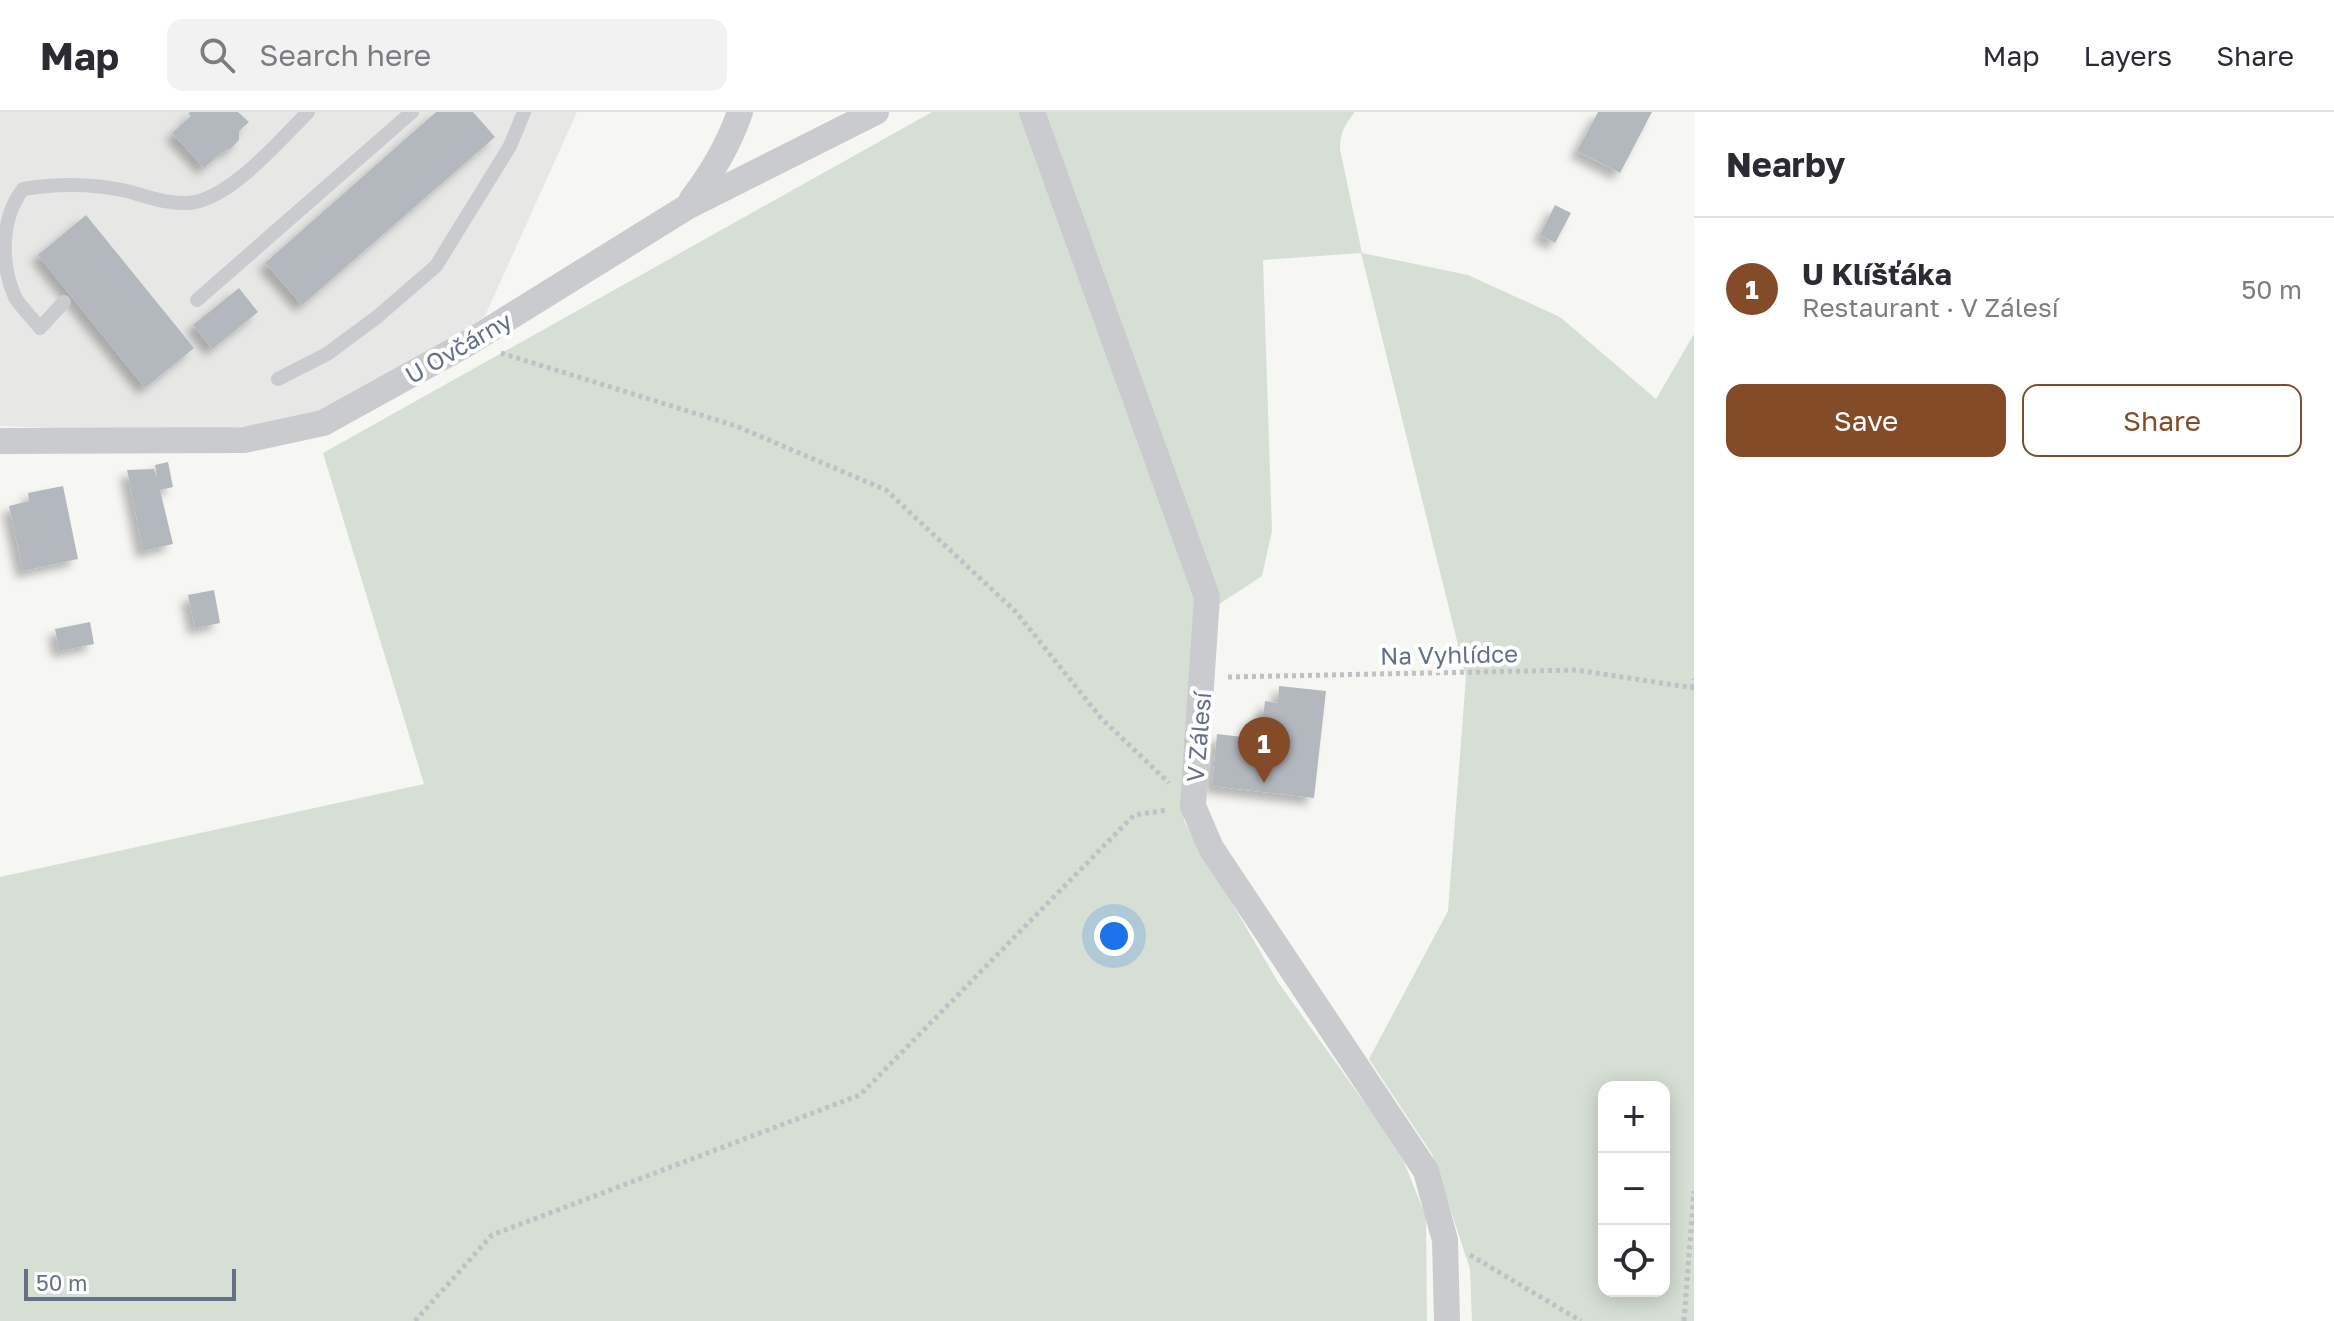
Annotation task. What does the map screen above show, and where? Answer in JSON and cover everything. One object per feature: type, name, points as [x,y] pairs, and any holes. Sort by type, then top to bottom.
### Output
[{"type":"street","name":"U Ovčárny","points":[[0,441],[244,440],[323,423],[468,343],[687,207],[876,112]]},
{"type":"street","name":"V Zálesí","points":[[1032,112],[1207,597],[1193,806],[1211,848],[1426,1171],[1445,1240],[1447,1321]]},
{"type":"street","points":[[737,121],[746,146],[776,160]]},
{"type":"street","points":[[687,207],[710,175],[737,121]]},
{"type":"lane","points":[[64,302],[40,328],[14,297],[2,264],[1,233],[11,203],[23,189],[78,183],[190,203],[223,190],[257,164],[308,112]]},
{"type":"lane","points":[[197,300],[412,112]]},
{"type":"lane","points":[[278,379],[327,354],[377,317],[436,266],[510,146],[524,112]]},
{"type":"path","points":[[468,343],[736,426],[886,490],[1016,612],[1101,718],[1193,806]]},
{"type":"path","name":"Na Vyhlídce","points":[[1203,678],[1576,670],[1693,688]]},
{"type":"path","points":[[1693,688],[1694,679]]},
{"type":"path","points":[[415,1321],[492,1235],[860,1095],[1134,815],[1193,806]]},
{"type":"path","points":[[1684,1321],[1694,1191]]},
{"type":"path","points":[[1445,1240],[1581,1321]]},
{"type":"shaded area","points":[[0,112],[577,112],[485,316],[425,358],[316,416],[196,433],[0,426]]},
{"type":"shaded area","points":[[932,112],[1355,112],[1344,129],[1340,149],[1362,253],[1468,275],[1560,317],[1656,399],[1694,334],[1694,1321],[1472,1321],[1470,1269],[1432,1154],[1369,1059],[1448,911],[1466,677],[1361,253],[1263,260],[1272,531],[1262,576],[1201,616],[1184,821],[1278,982],[1404,1162],[1426,1217],[1427,1321],[0,1321],[0,877],[424,784],[323,453]]},
{"type":"building","points":[[238,112],[249,122],[239,131],[239,140],[204,168],[172,133],[191,116],[188,114]]},
{"type":"building","points":[[436,112],[473,112],[495,137],[302,305],[265,263]]},
{"type":"building","points":[[1598,112],[1652,112],[1620,173],[1577,151]]},
{"type":"building","points":[[1555,205],[1571,213],[1555,243],[1540,235]]},
{"type":"building","points":[[86,215],[194,348],[145,388],[38,255]]},
{"type":"building","points":[[239,288],[258,312],[212,349],[193,325]]},
{"type":"building","points":[[168,462],[173,487],[160,490],[173,544],[143,551],[127,470],[154,469],[157,479],[155,465]]},
{"type":"building","points":[[63,486],[78,559],[23,571],[9,506],[29,501],[28,493]]},
{"type":"building","points":[[214,590],[220,623],[195,628],[188,595]]},
{"type":"building","points":[[90,622],[94,644],[59,651],[55,629]]},
{"type":"building","points":[[1279,686],[1326,691],[1314,798],[1212,786],[1217,734],[1260,739],[1265,701],[1278,703]]},
{"type":"place","name":"U Klíšťáka","points":[[1264,783]]}]
